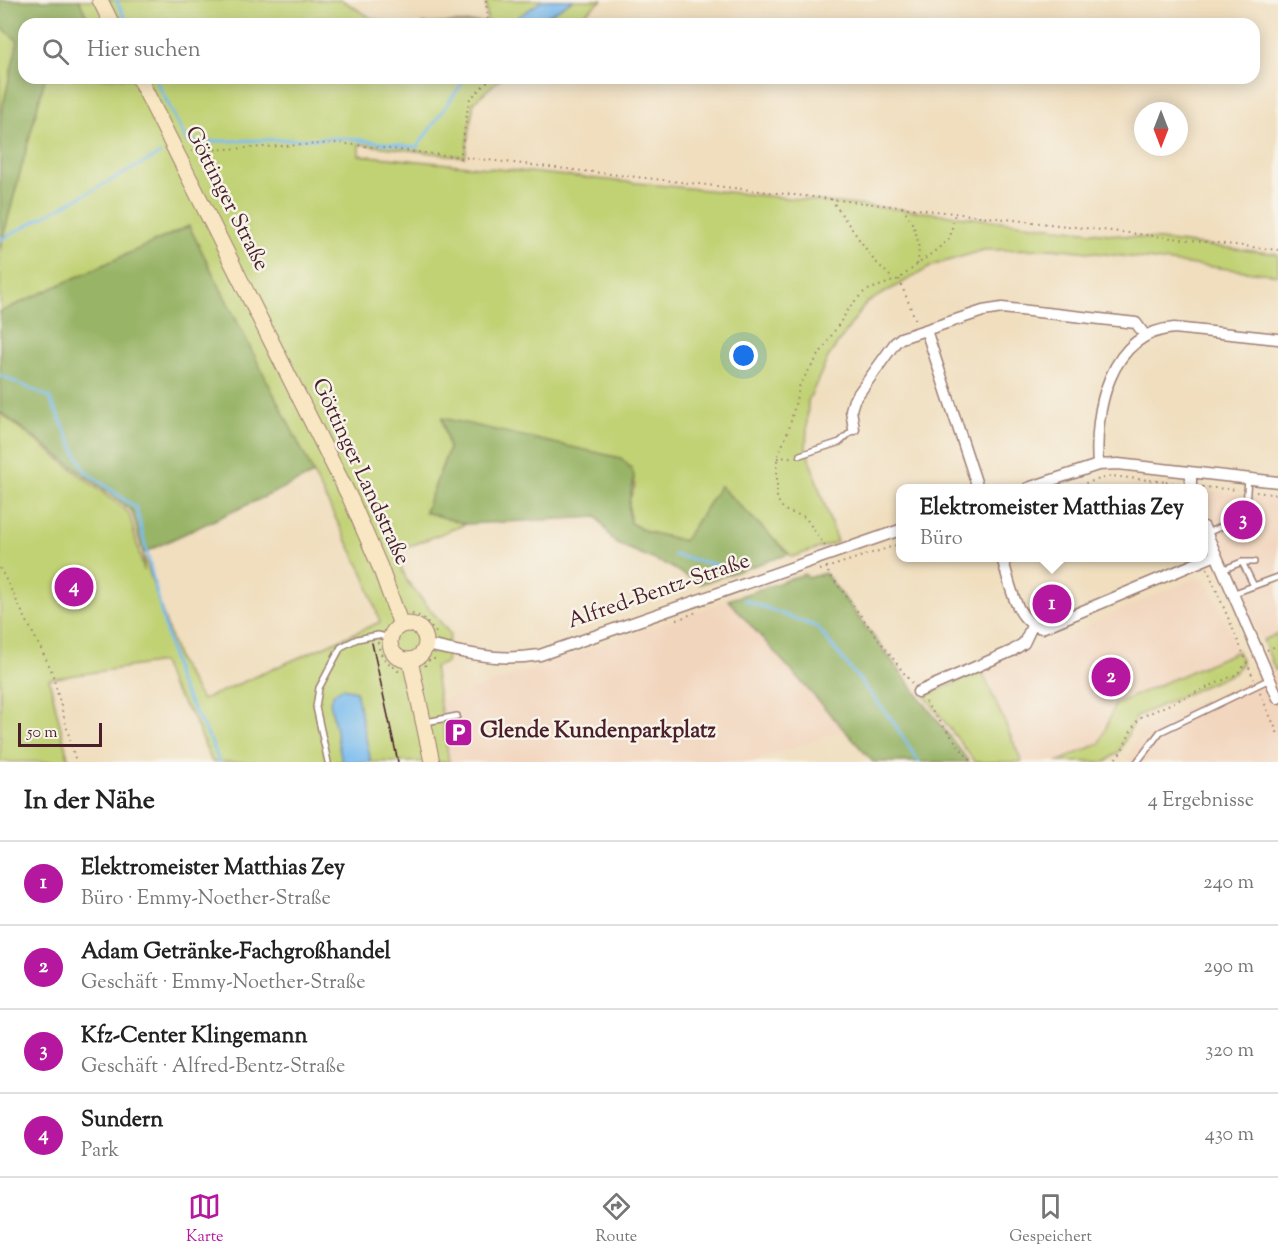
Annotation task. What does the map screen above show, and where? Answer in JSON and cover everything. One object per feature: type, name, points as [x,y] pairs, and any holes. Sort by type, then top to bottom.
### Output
[{"type":"street","points":[[100,0],[109,18]]},
{"type":"street","name":"Göttinger Straße","points":[[143,84],[272,341]]},
{"type":"street","points":[[854,429],[851,410],[854,400],[895,343],[901,338],[983,311],[1002,308],[1136,323],[1144,334]]},
{"type":"street","points":[[1098,465],[1097,448],[1105,388],[1132,345],[1144,334],[1158,329],[1174,328],[1278,339]]},
{"type":"street","points":[[923,331],[976,484]]},
{"type":"street","name":"Göttinger Landstraße","points":[[272,341],[351,500],[399,618]]},
{"type":"street","points":[[1043,484],[1098,465],[1118,464],[1278,482]]},
{"type":"street","points":[[1191,472],[1191,484]]},
{"type":"street","name":"Alfred-Bentz-Straße","points":[[433,646],[478,656],[501,658],[540,655],[823,550],[896,531]]},
{"type":"street","points":[[1208,537],[1278,698]]},
{"type":"street","points":[[1208,558],[1216,555]]},
{"type":"street","points":[[1003,562],[1021,613],[1032,626],[1042,628],[1052,626],[1198,562]]},
{"type":"street","points":[[411,667],[419,656],[433,646],[422,630],[399,618],[384,636],[394,655],[411,667],[432,762]]},
{"type":"street","points":[[918,692],[1012,651],[1024,643],[1032,626]]},
{"type":"lane","points":[[800,455],[840,442],[854,429]]},
{"type":"lane","points":[[1208,529],[1245,516],[1248,478]]},
{"type":"lane","points":[[1242,562],[1253,584]]},
{"type":"lane","points":[[1222,570],[1242,562],[1254,562]]},
{"type":"lane","points":[[1232,594],[1253,584],[1278,577]]},
{"type":"lane","points":[[328,762],[316,707],[319,688],[341,647],[357,639],[384,636]]},
{"type":"lane","points":[[1137,762],[1160,732],[1256,685],[1273,682]]},
{"type":"lane","points":[[423,722],[457,716]]},
{"type":"path","points":[[486,0],[488,18]]},
{"type":"path","points":[[460,159],[469,100],[485,84]]},
{"type":"path","points":[[176,152],[338,143],[460,159],[955,212],[1278,250]]},
{"type":"path","points":[[831,199],[873,259],[897,280],[923,331]]},
{"type":"path","points":[[902,207],[909,216],[920,246],[917,267]]},
{"type":"path","points":[[955,212],[950,238],[917,267],[897,280],[865,291],[852,304],[800,384],[789,429],[777,458],[780,506],[784,510],[805,517],[823,550],[827,569],[971,762]]},
{"type":"path","points":[[777,458],[800,455]]},
{"type":"path","points":[[1085,484],[1111,476],[1176,484]]},
{"type":"path","points":[[1208,488],[1278,495]]},
{"type":"path","points":[[827,569],[896,545]]},
{"type":"path","points":[[1204,562],[1278,734]]},
{"type":"path","points":[[0,568],[51,669],[76,762]]},
{"type":"path","points":[[384,636],[379,650],[386,663],[397,669],[402,677],[411,667],[423,672],[430,659],[438,659],[433,646],[442,637],[437,636],[422,617],[412,614],[407,608],[399,618]]},
{"type":"path","points":[[1111,762],[1122,750],[1135,723],[1141,717],[1237,674],[1246,661],[1259,655]]},
{"type":"shaded area","points":[[1212,491],[1278,499],[1278,633],[1261,640],[1208,519],[1208,493]]},
{"type":"shaded area","points":[[1195,578],[1205,580],[1209,585],[1238,650],[1115,704],[1100,743],[1056,762],[1022,762],[982,671]]},
{"type":"shaded area","points":[[728,600],[845,730],[752,762],[449,762],[437,702]]},
{"type":"shaded area","points":[[1278,669],[1278,762],[1127,762],[1139,729]]},
{"type":"green space","points":[[0,0],[7,0],[20,18],[18,84],[23,84],[0,196]]},
{"type":"green space","points":[[0,0],[79,0],[87,18],[18,18],[18,41],[0,26]]},
{"type":"green space","points":[[79,0],[342,0],[371,18],[87,18]]},
{"type":"green space","points":[[486,0],[602,0],[579,18],[487,18]]},
{"type":"green space","points":[[18,41],[18,84],[43,84],[0,249],[0,118]]},
{"type":"green space","points":[[43,84],[494,84],[474,102],[465,157],[359,144],[359,155],[906,210],[1278,254],[1278,275],[1063,249],[984,250],[934,265],[866,303],[829,356],[808,401],[806,449],[837,542],[792,557],[720,486],[685,541],[648,532],[630,523],[629,501],[635,486],[631,467],[442,419],[449,448],[425,512],[466,524],[395,552],[407,581],[450,634],[446,663],[434,667],[449,762],[212,762],[194,719],[171,686],[162,662],[49,679],[69,762],[0,762],[0,413],[129,513],[144,571],[143,553],[178,660],[202,700],[380,622],[364,575],[189,226],[0,312],[0,249]]},
{"type":"green space","points":[[189,226],[314,474],[143,553],[132,511],[0,412],[0,312]]},
{"type":"green space","points":[[442,418],[621,458],[634,475],[629,505],[630,523],[648,532],[684,541],[720,486],[789,554],[700,584],[669,566],[615,543],[597,517],[466,524],[425,512],[449,449]]},
{"type":"green space","points":[[825,573],[969,762],[873,762],[728,600],[805,574],[808,578]]},
{"type":"green space","points":[[1278,634],[1278,669],[1275,670],[1263,640]]},
{"type":"green space","points":[[1238,651],[1242,663],[1234,673],[1137,716],[1120,750],[1106,762],[1057,762],[1100,743],[1115,704]]},
{"type":"green space","points":[[982,671],[1022,762],[975,762],[925,696]]},
{"type":"water","points":[[543,0],[573,0],[544,18],[517,18]]},
{"type":"water","points":[[342,688],[356,691],[371,762],[342,762],[330,701],[335,692]]},
{"type":"waterway","points":[[116,0],[125,18]]},
{"type":"waterway","points":[[158,84],[187,142],[344,138],[417,147],[462,84]]},
{"type":"waterway","points":[[0,240],[160,154]]},
{"type":"waterway","points":[[0,375],[49,397],[85,471],[136,508],[178,681],[212,743],[219,762]]},
{"type":"waterway","points":[[674,555],[729,568]]},
{"type":"waterway","points":[[745,600],[817,627],[891,719],[919,762]]},
{"type":"tram line","points":[[372,643],[398,762]]},
{"type":"place","name":"Kfz-Center Klingemann","points":[[1243,520]]},
{"type":"place","name":"Sundern","points":[[74,587]]},
{"type":"place","name":"Elektromeister Matthias Zey","points":[[1052,604]]},
{"type":"place","name":"Adam Getränke-Fachgroßhandel","points":[[1111,677]]},
{"type":"place","name":"Glende Kundenparkplatz","points":[[459,732]]}]
